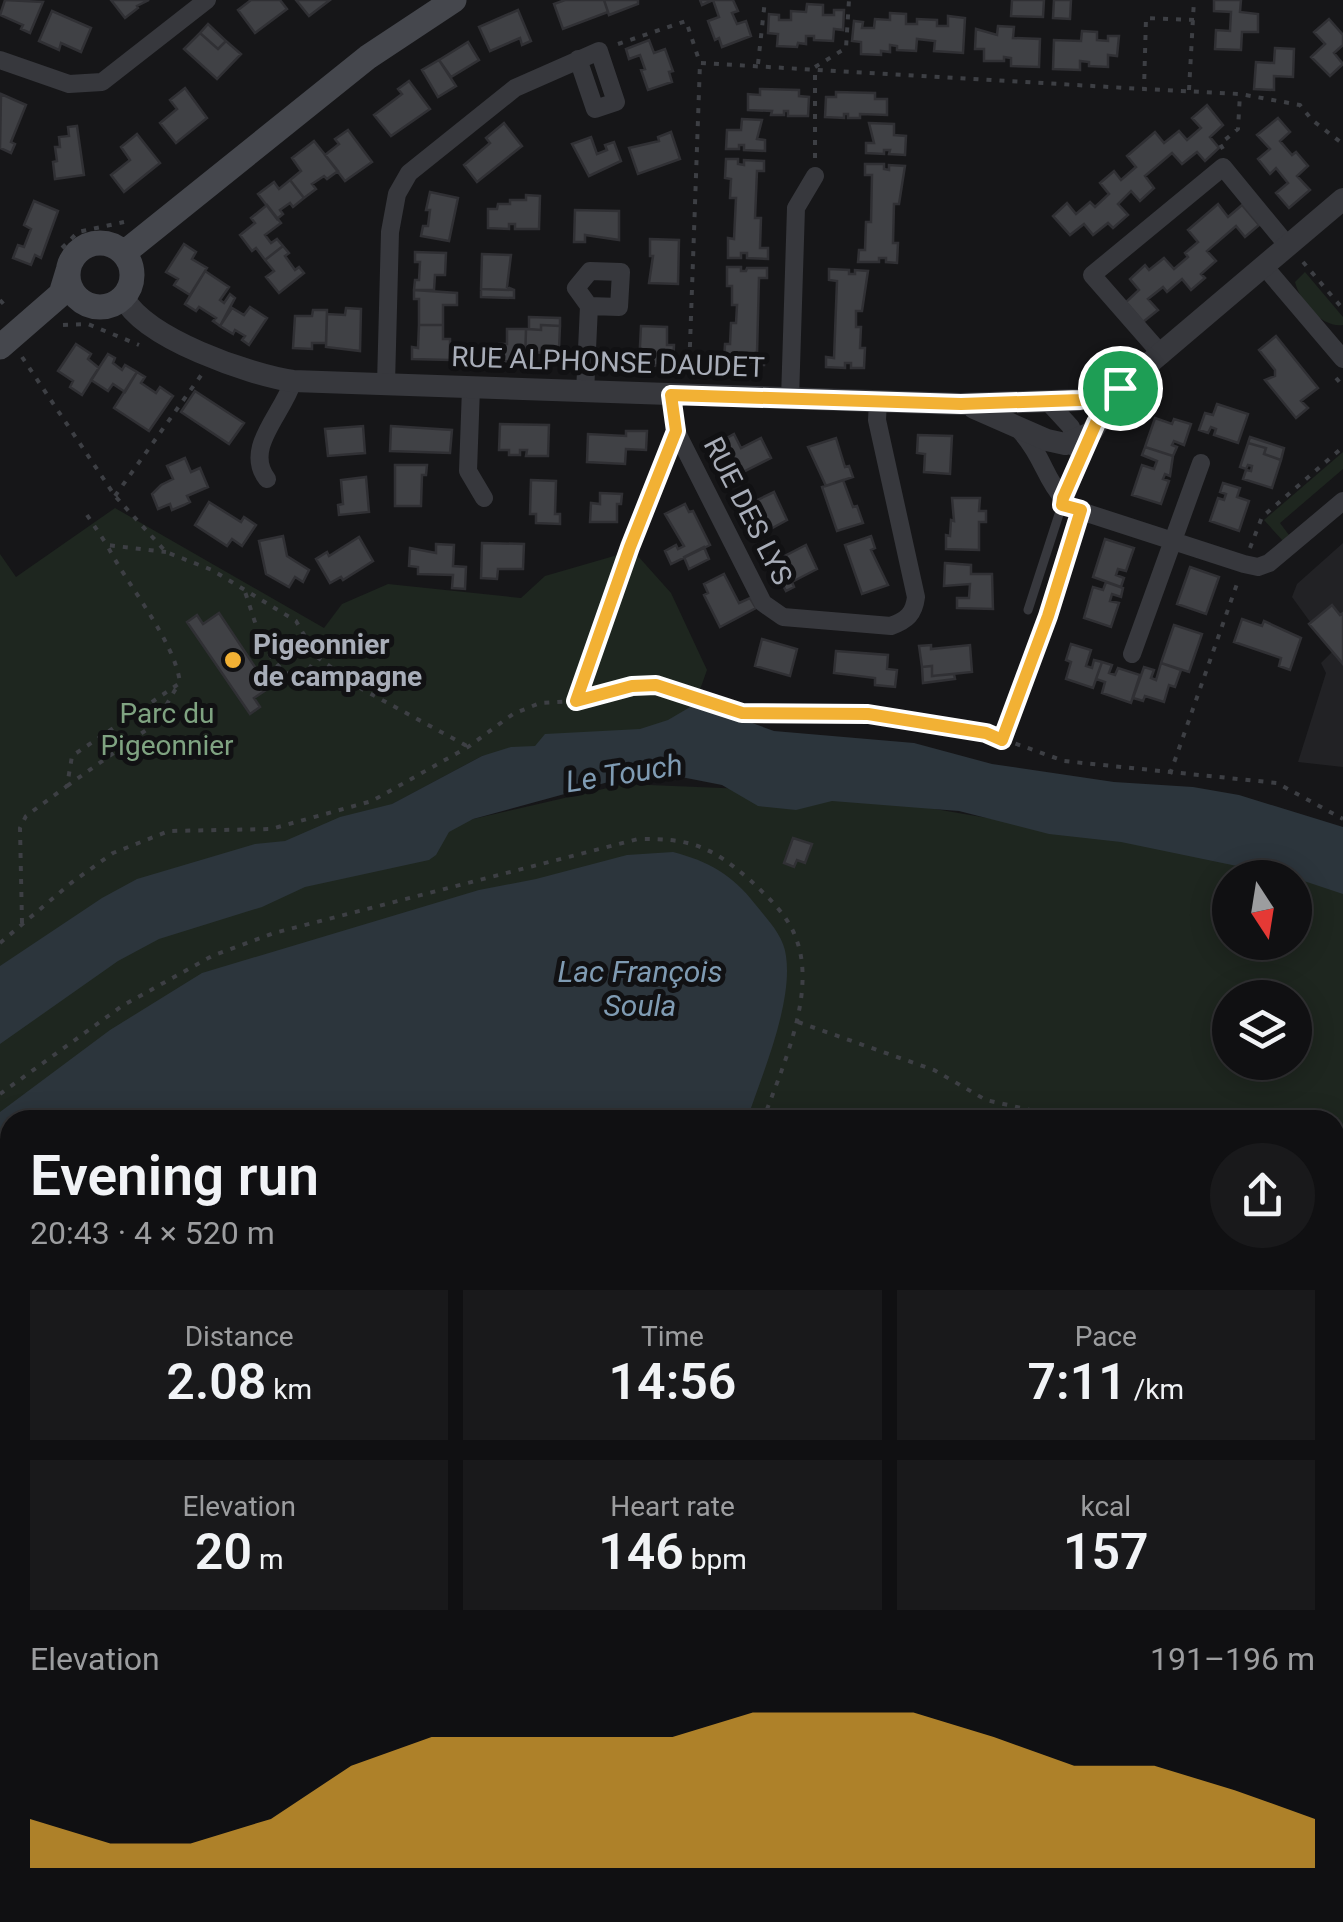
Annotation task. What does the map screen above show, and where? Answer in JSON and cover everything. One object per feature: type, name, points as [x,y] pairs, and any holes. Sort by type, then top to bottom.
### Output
[{"type":"main road","points":[[124,253],[368,56],[454,0]]},
{"type":"main road","points":[[0,347],[60,294],[68,270],[80,250],[91,244],[114,246],[124,253],[133,276],[124,298],[112,306],[97,308],[84,304],[73,293],[68,270]]},
{"type":"main road","points":[[23,330],[84,304]]},
{"type":"street","points":[[0,60],[69,84],[102,82],[206,0]]},
{"type":"street","points":[[386,384],[390,232],[397,194],[409,172],[499,98],[550,70],[578,59],[599,51],[616,102],[596,109],[578,59]]},
{"type":"street","points":[[1162,355],[1092,275],[1223,168],[1294,252]]},
{"type":"street","points":[[790,398],[796,208],[815,176]]},
{"type":"street","points":[[1062,502],[1081,445],[1120,388],[1270,273],[1343,198]]},
{"type":"street","points":[[1270,273],[1343,358]]},
{"type":"street","name":"RUE ALPHONSE DAUDET","points":[[124,298],[130,310],[152,328],[248,373],[293,380],[961,404],[1080,400],[1120,388]]},
{"type":"street","points":[[585,393],[589,306]]},
{"type":"street","points":[[267,478],[259,468],[257,455],[287,401],[293,380]]},
{"type":"street","points":[[471,388],[468,471],[484,498]]},
{"type":"street","name":"RUE DES LYS","points":[[630,547],[676,431],[680,395]]},
{"type":"street","name":"RUE DES LYS","points":[[676,431],[763,603],[772,612],[782,617],[891,626],[906,620],[914,610],[916,597],[878,420],[878,401]]},
{"type":"street","points":[[1048,402],[1081,445]]},
{"type":"street","points":[[961,404],[1047,440],[1081,445]]},
{"type":"street","points":[[1018,430],[1037,450],[1062,502],[1244,564],[1269,563],[1343,501]]},
{"type":"street","points":[[1132,654],[1201,463]]},
{"type":"lane","points":[[1028,610],[1062,502]]},
{"type":"path","points":[[758,64],[765,0]]},
{"type":"path","points":[[815,67],[846,48],[849,0]]},
{"type":"path","points":[[1189,90],[1194,0]]},
{"type":"path","points":[[1144,88],[1146,18],[1194,20]]},
{"type":"path","points":[[599,51],[686,21],[700,62],[680,395]]},
{"type":"path","points":[[700,62],[1240,94],[1300,105],[1312,120],[1343,144]]},
{"type":"path","points":[[815,67],[815,176]]},
{"type":"path","points":[[1223,168],[1228,157],[1220,144],[1238,128],[1240,94]]},
{"type":"path","points":[[1270,273],[1294,252],[1343,309]]},
{"type":"path","points":[[23,330],[33,342],[20,358],[114,496],[166,552]]},
{"type":"path","points":[[114,496],[202,374]]},
{"type":"path","points":[[1170,774],[1262,517],[1343,447]]},
{"type":"path","points":[[1002,740],[1048,616],[1081,510]]},
{"type":"path","points":[[22,924],[20,828],[26,816],[156,723],[180,683],[178,662],[87,515]]},
{"type":"path","points":[[107,544],[166,552],[212,570],[296,621],[317,657],[360,688],[468,746]]},
{"type":"path","points":[[576,701],[630,547]]},
{"type":"path","points":[[244,590],[270,656],[280,671],[294,677],[307,672],[317,657]]},
{"type":"path","points":[[67,786],[72,756],[180,683]]},
{"type":"path","points":[[0,942],[113,854],[168,831],[272,829],[372,801],[468,746],[513,714],[540,704],[576,701],[632,686],[656,685],[742,713],[868,714],[986,733],[1064,761],[1277,783],[1343,819]]},
{"type":"path","points":[[0,1094],[122,1006],[212,956],[274,933],[638,839],[676,838],[696,844],[740,872],[767,896],[797,940],[802,966],[798,1022],[767,1110]]},
{"type":"path","points":[[798,1022],[934,1070],[986,1100],[1030,1110]]},
{"type":"shaded area","points":[[1343,543],[1343,767],[1298,762],[1326,673],[1321,663],[1332,652],[1292,597],[1297,584]]},
{"type":"green space","points":[[1305,272],[1343,317],[1343,325],[1327,322],[1307,305],[1295,282]]},
{"type":"green space","points":[[1343,452],[1343,469],[1280,523],[1289,535],[1283,541],[1264,520]]},
{"type":"green space","name":"Parc du Pigeonnier","points":[[115,508],[324,628],[342,604],[388,584],[521,598],[545,576],[621,554],[637,555],[671,593],[707,670],[687,726],[482,756],[385,808],[0,992],[0,554],[16,577]]},
{"type":"green space","points":[[625,784],[842,793],[1233,860],[1212,860],[1212,960],[1312,960],[1312,873],[1343,890],[1343,1110],[0,1110],[0,1031],[141,940],[369,843]]},
{"type":"water","name":"Le Touch","points":[[697,703],[774,731],[914,743],[992,764],[1239,795],[1343,827],[1343,894],[1312,884],[1312,860],[1212,861],[1121,842],[1049,834],[959,811],[832,801],[796,810],[758,806],[722,785],[666,774],[612,781],[473,819],[449,832],[429,860],[305,887],[262,907],[159,939],[118,961],[0,1044],[0,966],[137,879],[255,844],[285,841],[340,817],[392,804],[482,756],[511,747],[535,746],[545,734],[640,729],[668,720]]},
{"type":"water","name":"Lac François Soula","points":[[673,852],[709,865],[747,894],[782,942],[787,975],[781,1017],[751,1110],[3,1110],[110,1030],[202,973],[479,890],[627,855]]},
{"type":"building","points":[[5,0],[43,2],[30,33],[21,29],[23,25],[0,15]]},
{"type":"building","points":[[111,0],[149,0],[125,18]]},
{"type":"building","points":[[251,0],[280,0],[287,9],[255,33],[238,10]]},
{"type":"building","points":[[296,0],[330,0],[309,16]]},
{"type":"building","points":[[565,0],[604,0],[608,12],[563,29],[554,4]]},
{"type":"building","points":[[604,0],[638,0],[638,4],[609,15]]},
{"type":"building","points":[[713,0],[733,0],[738,11],[732,13],[737,24],[746,21],[751,36],[722,47],[708,21],[719,17]]},
{"type":"building","points":[[1012,0],[1044,0],[1043,17],[1011,16]]},
{"type":"building","points":[[1054,0],[1071,0],[1070,19],[1053,18]]},
{"type":"building","points":[[1214,0],[1241,0],[1240,12],[1258,14],[1258,32],[1242,32],[1241,50],[1215,49],[1216,30],[1230,31],[1231,12],[1214,11]]},
{"type":"building","points":[[807,4],[823,5],[823,15],[844,10],[843,30],[834,29],[833,41],[806,36],[806,44],[777,46],[778,34],[768,33],[769,14],[779,15],[779,20],[791,20],[791,11],[806,12]]},
{"type":"building","points":[[518,10],[531,41],[522,45],[520,38],[490,51],[479,27]]},
{"type":"building","points":[[52,11],[91,28],[81,52],[61,43],[59,50],[39,41]]},
{"type":"building","points":[[890,13],[906,14],[906,24],[917,24],[917,19],[937,20],[937,26],[948,26],[948,16],[965,18],[963,53],[934,51],[935,41],[917,39],[916,51],[897,50],[897,46],[890,45],[890,52],[881,51],[881,55],[861,54],[861,42],[852,41],[854,21],[863,22],[862,28],[874,28],[875,19],[890,20]]},
{"type":"building","points":[[1329,19],[1343,35],[1343,45],[1334,53],[1343,64],[1330,76],[1311,57],[1325,44],[1314,32]]},
{"type":"building","points":[[208,24],[226,41],[218,49],[200,33]]},
{"type":"building","points":[[998,26],[1014,27],[1013,38],[1040,39],[1039,67],[1011,66],[1011,58],[1004,57],[1004,61],[984,61],[984,49],[975,49],[976,29],[997,35]]},
{"type":"building","points":[[1082,31],[1097,32],[1097,40],[1119,36],[1117,56],[1108,55],[1108,67],[1089,66],[1089,62],[1080,61],[1080,70],[1053,69],[1054,40],[1081,41]]},
{"type":"building","points":[[200,33],[218,49],[226,41],[241,54],[217,79],[184,49]]},
{"type":"building","points":[[649,40],[654,53],[665,49],[673,71],[669,72],[672,82],[648,90],[640,55],[629,59],[626,49]]},
{"type":"building","points":[[468,42],[479,60],[451,77],[439,60]]},
{"type":"building","points":[[1275,48],[1294,49],[1293,77],[1274,76],[1274,90],[1254,89],[1256,62],[1274,63]]},
{"type":"building","points":[[439,60],[456,86],[438,97],[422,70]]},
{"type":"building","points":[[409,81],[430,109],[391,136],[374,115],[402,94],[398,89]]},
{"type":"building","points":[[185,88],[207,118],[176,143],[160,123],[177,109],[170,100]]},
{"type":"building","points":[[760,89],[799,90],[799,96],[809,97],[808,116],[748,110],[748,94],[760,95]]},
{"type":"building","points":[[836,92],[875,93],[875,99],[887,99],[887,115],[825,117],[826,97],[836,97]]},
{"type":"building","points":[[1,94],[26,105],[11,142],[15,144],[11,153],[0,148]]},
{"type":"building","points":[[1207,105],[1223,125],[1210,137],[1219,148],[1205,161],[1197,152],[1182,164],[1172,153],[1145,176],[1154,188],[1140,201],[1131,191],[1118,204],[1128,215],[1113,228],[1108,223],[1093,235],[1084,224],[1070,235],[1053,216],[1067,203],[1076,214],[1090,202],[1095,207],[1109,194],[1100,183],[1114,171],[1121,180],[1136,167],[1127,156],[1155,132],[1164,143],[1179,131],[1187,140],[1201,128],[1192,118]]},
{"type":"building","points":[[1278,118],[1290,132],[1280,141],[1308,166],[1297,176],[1310,190],[1289,208],[1276,193],[1288,183],[1276,168],[1270,174],[1258,159],[1270,149],[1257,135]]},
{"type":"building","points":[[742,119],[762,120],[757,139],[765,140],[765,151],[744,150],[744,145],[726,149],[727,130],[741,130]]},
{"type":"building","points":[[504,123],[522,146],[477,182],[464,165],[490,143],[486,138]]},
{"type":"building","points":[[869,123],[894,124],[894,135],[906,136],[905,155],[889,154],[890,150],[884,150],[884,154],[866,153],[866,143],[874,143]]},
{"type":"building","points":[[77,126],[84,175],[55,179],[53,162],[57,161],[55,147],[60,147],[59,137],[69,136],[68,127]]},
{"type":"building","points":[[348,130],[372,162],[345,181],[325,155],[339,144],[335,139]]},
{"type":"building","points":[[671,132],[680,159],[638,174],[629,148],[659,141],[658,137]]},
{"type":"building","points":[[137,134],[160,163],[124,192],[111,175],[130,160],[121,147]]},
{"type":"building","points":[[591,137],[597,154],[614,142],[621,161],[589,176],[572,144]]},
{"type":"building","points":[[314,141],[338,171],[312,184],[316,189],[304,198],[290,180],[301,171],[292,158]]},
{"type":"building","points":[[726,159],[738,159],[738,164],[744,165],[744,160],[764,161],[764,171],[757,171],[755,218],[761,218],[760,248],[768,248],[768,259],[747,258],[747,253],[741,253],[741,258],[728,258],[728,238],[734,239],[736,198],[730,198]]},
{"type":"building","points":[[865,164],[884,164],[884,169],[889,170],[889,165],[905,166],[899,204],[894,204],[897,263],[886,262],[886,258],[858,262],[859,250],[865,250],[866,222],[871,222],[872,175],[865,175]]},
{"type":"building","points":[[290,180],[304,198],[293,207],[290,203],[280,210],[283,214],[277,219],[258,194],[274,182],[279,189]]},
{"type":"building","points":[[430,192],[458,198],[449,241],[421,236],[423,226],[428,226]]},
{"type":"building","points":[[526,195],[540,196],[539,229],[515,229],[515,224],[509,224],[509,229],[488,228],[488,209],[510,204],[510,200],[526,200]]},
{"type":"building","points":[[34,201],[58,211],[41,258],[35,255],[31,265],[13,258],[18,245],[24,247],[31,229],[24,225]]},
{"type":"building","points":[[1218,204],[1228,217],[1242,205],[1259,225],[1245,237],[1236,226],[1207,251],[1216,261],[1191,290],[1182,279],[1167,292],[1163,287],[1148,299],[1158,310],[1143,322],[1126,302],[1139,290],[1130,279],[1145,265],[1149,270],[1164,258],[1174,269],[1198,242],[1188,230]]},
{"type":"building","points":[[267,205],[281,223],[265,235],[271,243],[277,239],[283,246],[265,260],[240,235],[255,223],[251,218]]},
{"type":"building","points":[[575,210],[619,211],[619,240],[585,235],[585,242],[574,242]]},
{"type":"building","points":[[650,239],[679,240],[678,284],[649,283],[653,256]]},
{"type":"building","points":[[184,244],[196,252],[192,259],[207,268],[190,295],[174,285],[178,279],[166,272]]},
{"type":"building","points":[[283,246],[295,270],[299,267],[304,273],[279,293],[266,277],[274,271],[265,260]]},
{"type":"building","points":[[415,252],[446,253],[445,275],[435,275],[434,290],[414,290],[420,262],[415,262]]},
{"type":"building","points":[[482,254],[511,255],[507,287],[514,290],[481,289]]},
{"type":"building","points":[[727,267],[741,267],[741,271],[767,268],[767,278],[759,278],[757,354],[764,354],[764,365],[743,364],[738,359],[738,364],[724,363],[725,344],[730,344],[737,305],[732,305],[732,286],[727,286]]},
{"type":"building","points":[[829,269],[849,270],[849,274],[855,274],[855,270],[868,271],[862,311],[856,311],[856,327],[861,327],[860,348],[865,348],[864,368],[851,368],[851,363],[845,363],[845,368],[826,367],[826,357],[834,358],[837,281],[829,280]]},
{"type":"building","points":[[205,271],[229,287],[220,300],[224,303],[230,294],[235,298],[220,326],[213,321],[216,318],[199,307],[196,311],[185,304]]},
{"type":"building","points":[[481,289],[514,290],[514,298],[481,297]]},
{"type":"building","points":[[414,290],[457,293],[457,305],[443,305],[443,325],[419,325],[419,299],[414,299]]},
{"type":"building","points":[[250,307],[267,318],[249,345],[242,340],[245,336],[220,326],[232,308],[244,315]]},
{"type":"building","points":[[346,308],[361,309],[360,351],[326,347],[327,314],[345,315]]},
{"type":"building","points":[[313,310],[327,310],[326,343],[312,343],[312,349],[293,348],[295,316],[312,316]]},
{"type":"building","points":[[529,317],[560,318],[560,326],[529,329]]},
{"type":"building","points":[[419,325],[443,325],[443,339],[450,339],[450,360],[412,359],[412,347],[418,348]]},
{"type":"building","points":[[541,325],[560,326],[559,349],[542,348],[542,353],[536,352],[536,363],[525,362],[526,329],[541,330]]},
{"type":"building","points":[[641,326],[667,327],[667,345],[674,345],[673,365],[639,366]]},
{"type":"building","points":[[507,329],[526,329],[525,362],[498,361],[499,344],[507,344]]},
{"type":"building","points":[[1276,336],[1318,388],[1301,401],[1308,408],[1296,418],[1265,380],[1275,376],[1275,370],[1259,350]]},
{"type":"building","points":[[76,344],[91,354],[88,359],[99,368],[82,395],[70,387],[73,381],[58,371]]},
{"type":"building","points":[[108,354],[122,370],[125,365],[137,372],[125,392],[113,384],[108,391],[91,380]]},
{"type":"building","points":[[137,372],[145,377],[141,383],[156,393],[160,387],[173,396],[149,431],[114,408]]},
{"type":"building","points":[[195,391],[244,423],[229,444],[181,412]]},
{"type":"building","points":[[1217,404],[1248,414],[1238,443],[1214,435],[1216,429],[1211,427],[1208,433],[1199,430],[1205,413],[1213,415]]},
{"type":"building","points":[[1155,418],[1172,424],[1174,419],[1191,424],[1184,445],[1174,441],[1172,445],[1177,447],[1173,456],[1145,447]]},
{"type":"building","points":[[500,424],[549,425],[548,456],[526,456],[527,450],[509,455],[509,450],[499,450]]},
{"type":"building","points":[[363,426],[365,453],[328,456],[325,429]]},
{"type":"building","points":[[391,426],[452,430],[450,453],[390,451]]},
{"type":"building","points":[[626,431],[647,431],[646,450],[626,449],[625,464],[587,462],[588,434],[626,436]]},
{"type":"building","points":[[734,434],[741,448],[761,438],[771,458],[731,478],[714,445]]},
{"type":"building","points":[[918,435],[952,436],[950,474],[924,472],[925,454],[917,453]]},
{"type":"building","points":[[1250,437],[1284,448],[1281,460],[1264,454],[1266,448],[1248,443]]},
{"type":"building","points":[[836,438],[845,467],[849,466],[853,477],[826,486],[808,447]]},
{"type":"building","points":[[1248,443],[1266,448],[1264,454],[1281,460],[1272,488],[1243,479],[1252,466],[1240,467]]},
{"type":"building","points":[[1145,447],[1173,456],[1170,476],[1165,474],[1163,479],[1169,481],[1161,504],[1132,495],[1142,465],[1154,469],[1157,461],[1142,455]]},
{"type":"building","points":[[185,458],[191,472],[200,468],[208,487],[187,496],[190,502],[184,505],[172,510],[170,504],[158,509],[152,494],[173,479],[167,466]]},
{"type":"building","points":[[395,465],[427,465],[426,475],[422,475],[421,506],[395,506]]},
{"type":"building","points":[[366,477],[369,512],[339,515],[338,505],[343,504],[341,480]]},
{"type":"building","points":[[531,480],[556,481],[555,514],[560,514],[560,524],[536,523],[536,514],[530,514]]},
{"type":"building","points":[[843,480],[863,523],[837,531],[822,487]]},
{"type":"building","points":[[1223,483],[1240,488],[1237,497],[1249,501],[1239,531],[1210,521],[1218,498],[1224,500],[1226,494],[1220,492]]},
{"type":"building","points":[[774,492],[787,520],[765,532],[751,503]]},
{"type":"building","points":[[600,493],[622,494],[621,504],[617,504],[617,522],[590,522],[591,503],[600,504]]},
{"type":"building","points":[[952,498],[980,498],[979,511],[986,511],[986,522],[979,522],[979,550],[946,549],[946,535],[950,536],[951,520],[954,521]]},
{"type":"building","points":[[209,502],[241,522],[244,517],[256,525],[242,546],[232,539],[227,546],[195,525]]},
{"type":"building","points":[[685,504],[689,512],[693,511],[710,545],[671,564],[665,551],[676,545],[678,549],[684,546],[665,514]]},
{"type":"building","points":[[283,536],[287,556],[309,570],[303,582],[295,577],[289,587],[266,574],[259,541]]},
{"type":"building","points":[[871,536],[875,548],[871,550],[888,585],[862,594],[845,545]]},
{"type":"building","points":[[359,537],[373,561],[343,580],[341,577],[330,583],[316,559],[327,552],[329,556]]},
{"type":"building","points":[[1105,539],[1134,548],[1126,571],[1118,569],[1116,575],[1124,578],[1121,587],[1093,577]]},
{"type":"building","points":[[482,543],[524,544],[523,569],[498,569],[497,579],[481,578]]},
{"type":"building","points":[[436,544],[454,545],[453,566],[466,567],[465,589],[452,588],[453,575],[418,574],[418,567],[409,566],[410,548],[436,553]]},
{"type":"building","points":[[806,545],[817,569],[792,582],[794,587],[786,591],[771,563]]},
{"type":"building","points":[[704,547],[709,559],[689,569],[684,557]]},
{"type":"building","points":[[945,563],[971,565],[971,574],[992,574],[993,609],[957,608],[957,598],[969,598],[970,584],[944,586]]},
{"type":"building","points":[[1190,567],[1219,577],[1206,614],[1177,604]]},
{"type":"building","points":[[724,574],[739,603],[750,598],[756,608],[720,627],[704,595],[708,593],[704,584]]},
{"type":"building","points":[[1106,582],[1123,588],[1121,597],[1112,594],[1110,601],[1119,603],[1111,627],[1084,618],[1093,587],[1103,590]]},
{"type":"building","points":[[1332,605],[1340,615],[1343,613],[1343,664],[1309,624]]},
{"type":"building","name":"Pigeonnier de campagne","points":[[219,613],[269,688],[254,698],[260,707],[250,714],[187,622],[197,615],[203,624]]},
{"type":"building","points":[[1242,619],[1262,626],[1264,621],[1301,638],[1290,670],[1279,666],[1281,658],[1234,642]]},
{"type":"building","points":[[1174,625],[1202,634],[1189,672],[1161,663]]},
{"type":"building","points":[[762,639],[797,649],[790,676],[755,666]]},
{"type":"building","points":[[1071,644],[1091,650],[1086,666],[1092,668],[1094,660],[1102,662],[1093,688],[1066,679]]},
{"type":"building","points":[[931,645],[931,649],[970,645],[972,672],[932,676],[932,666],[922,667],[919,646]]},
{"type":"building","points":[[836,651],[888,655],[887,669],[897,670],[895,687],[875,685],[875,678],[834,673]]},
{"type":"building","points":[[1102,662],[1112,665],[1109,673],[1115,675],[1118,668],[1140,675],[1131,703],[1102,693],[1105,682],[1096,679]]},
{"type":"building","points":[[1161,663],[1181,670],[1175,687],[1169,685],[1164,702],[1145,696],[1143,701],[1133,698],[1144,667],[1154,670],[1151,678],[1156,680]]},
{"type":"building","points":[[932,666],[932,676],[954,674],[955,679],[923,683],[922,667]]},
{"type":"building","points":[[793,838],[812,844],[805,863],[797,860],[794,867],[784,863]]},
{"type":"place","name":"Pigeonnier de campagne","points":[[233,660]]},
{"type":"route","points":[[1120,388],[1096,423],[1063,498],[1062,505],[1081,510],[1048,616],[1002,740],[986,733],[868,714],[742,713],[656,685],[632,686],[576,701],[676,431],[671,395],[961,404],[1080,400],[1120,388]]}]
